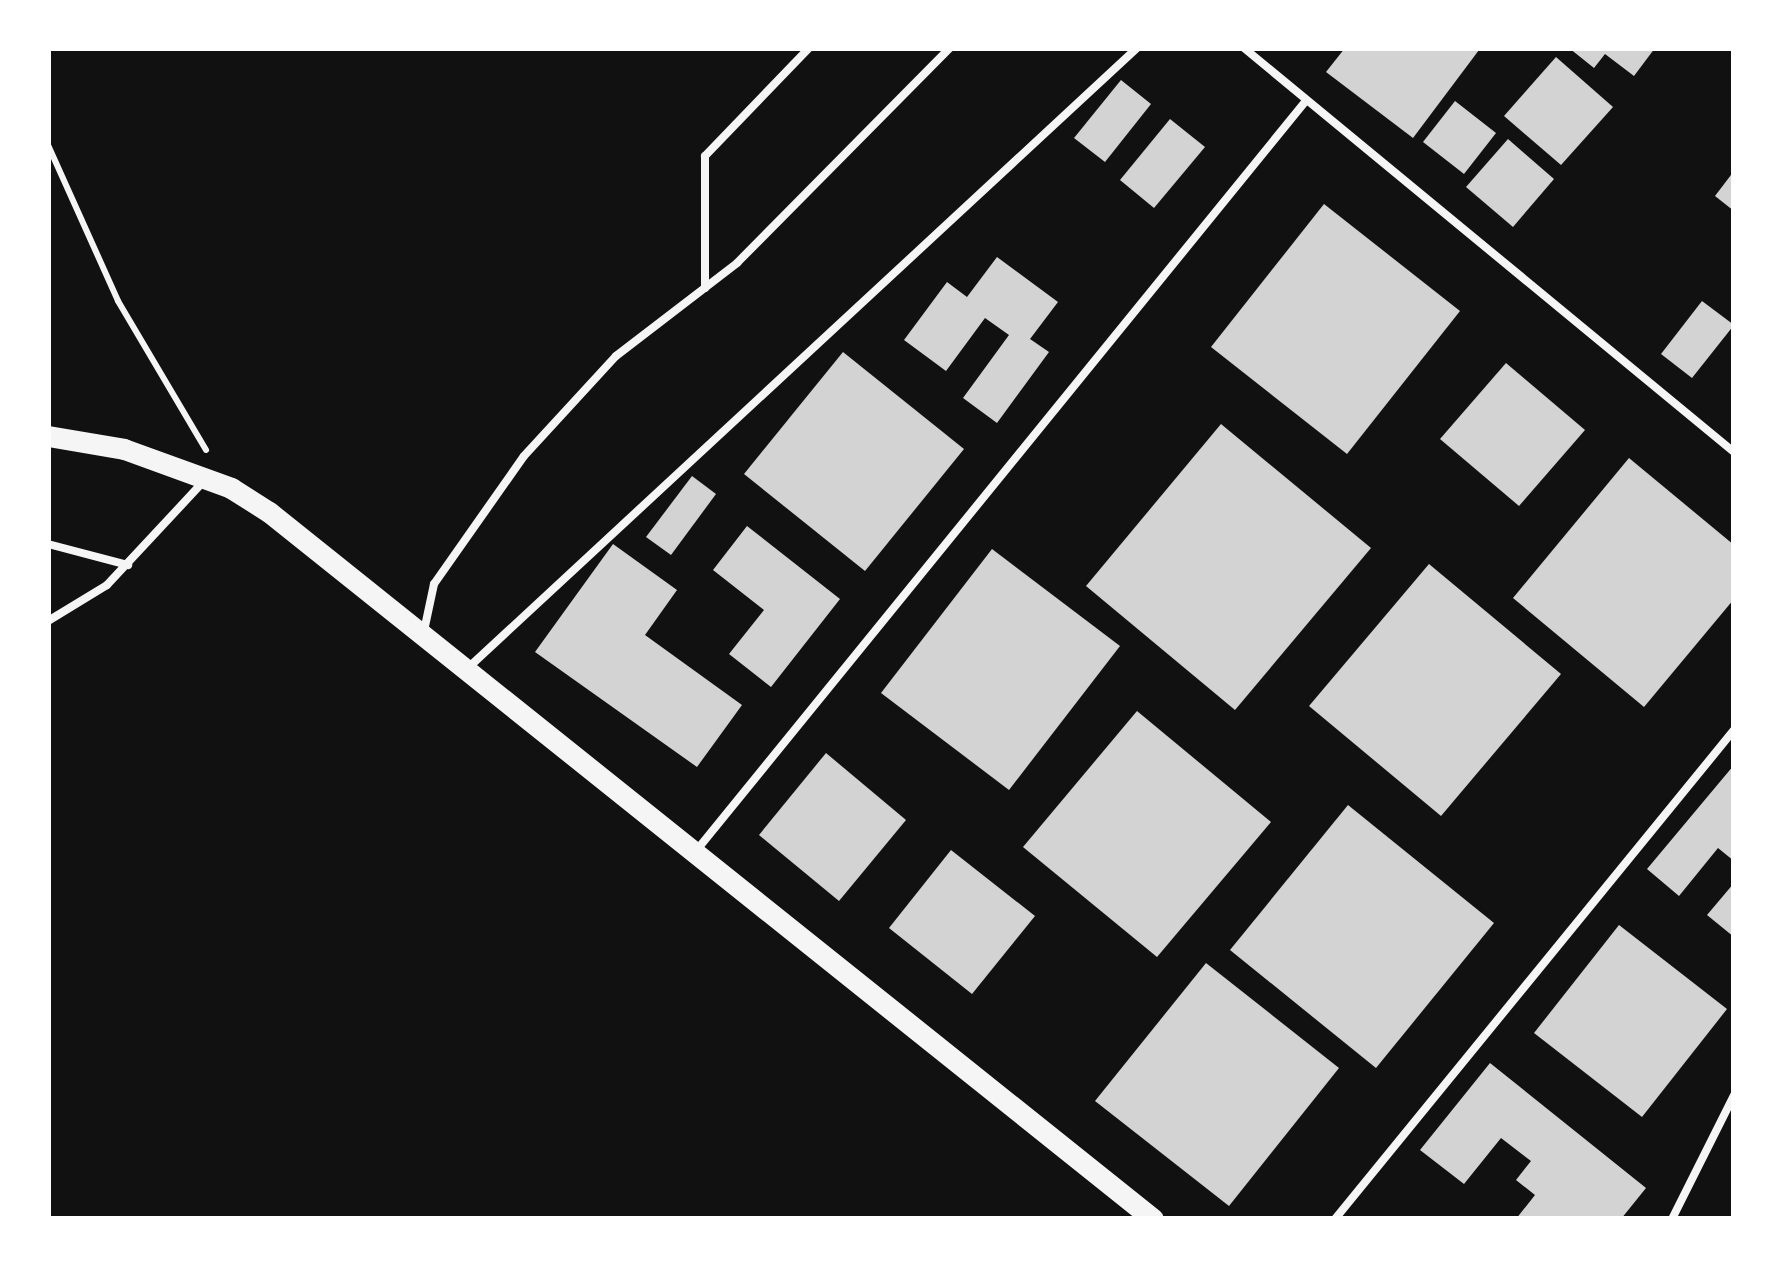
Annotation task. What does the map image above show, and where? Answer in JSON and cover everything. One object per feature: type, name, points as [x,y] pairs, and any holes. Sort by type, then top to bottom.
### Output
[{"type":"street","points":[[48,436],[124,449],[231,488],[424,631],[1153,1219]]},
{"type":"lane","points":[[705,288],[705,156],[809,48]]},
{"type":"lane","points":[[424,631],[434,584],[524,457],[616,356],[705,288],[950,48]]},
{"type":"lane","points":[[469,667],[1137,48]]},
{"type":"lane","points":[[1244,48],[1734,452]]},
{"type":"lane","points":[[695,852],[1305,102]]},
{"type":"lane","points":[[48,621],[129,565],[206,478]]},
{"type":"lane","points":[[48,544],[129,565]]},
{"type":"lane","points":[[1335,1219],[1734,730]]},
{"type":"lane","points":[[1672,1219],[1734,1095]]},
{"type":"path","points":[[48,145],[128,320],[231,488]]},
{"type":"building","points":[[1345,48],[1479,50],[1413,138],[1326,72]]},
{"type":"building","points":[[1569,48],[1655,48],[1634,76],[1605,54],[1594,68]]},
{"type":"building","points":[[1556,57],[1613,107],[1561,165],[1504,116]]},
{"type":"building","points":[[1121,80],[1151,104],[1105,162],[1074,138]]},
{"type":"building","points":[[1455,101],[1496,133],[1464,174],[1423,142]]},
{"type":"building","points":[[1170,119],[1205,147],[1154,208],[1120,180]]},
{"type":"building","points":[[1508,139],[1554,179],[1513,227],[1466,187]]},
{"type":"building","points":[[1734,171],[1734,211],[1715,196]]},
{"type":"building","points":[[1324,204],[1460,311],[1347,454],[1211,347]]},
{"type":"building","points":[[997,257],[1058,302],[1030,339],[1049,352],[997,423],[963,398],[1009,335],[985,318],[946,371],[904,340],[947,282],[967,297]]},
{"type":"building","points":[[1702,301],[1734,325],[1692,378],[1661,354]]},
{"type":"building","points":[[843,352],[964,449],[865,571],[744,474]]},
{"type":"building","points":[[1506,363],[1585,430],[1519,506],[1440,439]]},
{"type":"building","points":[[1221,424],[1371,548],[1235,710],[1086,586]]},
{"type":"building","points":[[1629,458],[1734,545],[1734,599],[1644,707],[1513,598]]},
{"type":"building","points":[[692,476],[716,494],[671,555],[646,537]]},
{"type":"building","points":[[747,526],[840,599],[771,687],[729,654],[764,610],[713,570]]},
{"type":"building","points":[[613,544],[677,590],[645,635],[742,705],[697,767],[535,652]]},
{"type":"building","points":[[992,549],[1120,646],[1009,790],[881,693]]},
{"type":"building","points":[[1429,564],[1561,674],[1441,816],[1309,706]]},
{"type":"building","points":[[1137,711],[1271,822],[1157,957],[1023,847]]},
{"type":"building","points":[[826,753],[906,820],[839,901],[759,835]]},
{"type":"building","points":[[1734,765],[1734,861],[1718,848],[1679,896],[1647,869]]},
{"type":"building","points":[[1348,805],[1494,923],[1376,1068],[1230,950]]},
{"type":"building","points":[[951,850],[1035,916],[972,994],[889,928]]},
{"type":"building","points":[[1734,883],[1734,937],[1707,915]]},
{"type":"building","points":[[1619,925],[1727,1009],[1642,1117],[1534,1033]]},
{"type":"building","points":[[1206,963],[1339,1068],[1229,1206],[1095,1101]]},
{"type":"building","points":[[1490,1063],[1646,1188],[1621,1219],[1516,1219],[1535,1195],[1516,1180],[1531,1161],[1501,1138],[1464,1184],[1420,1150]]}]
